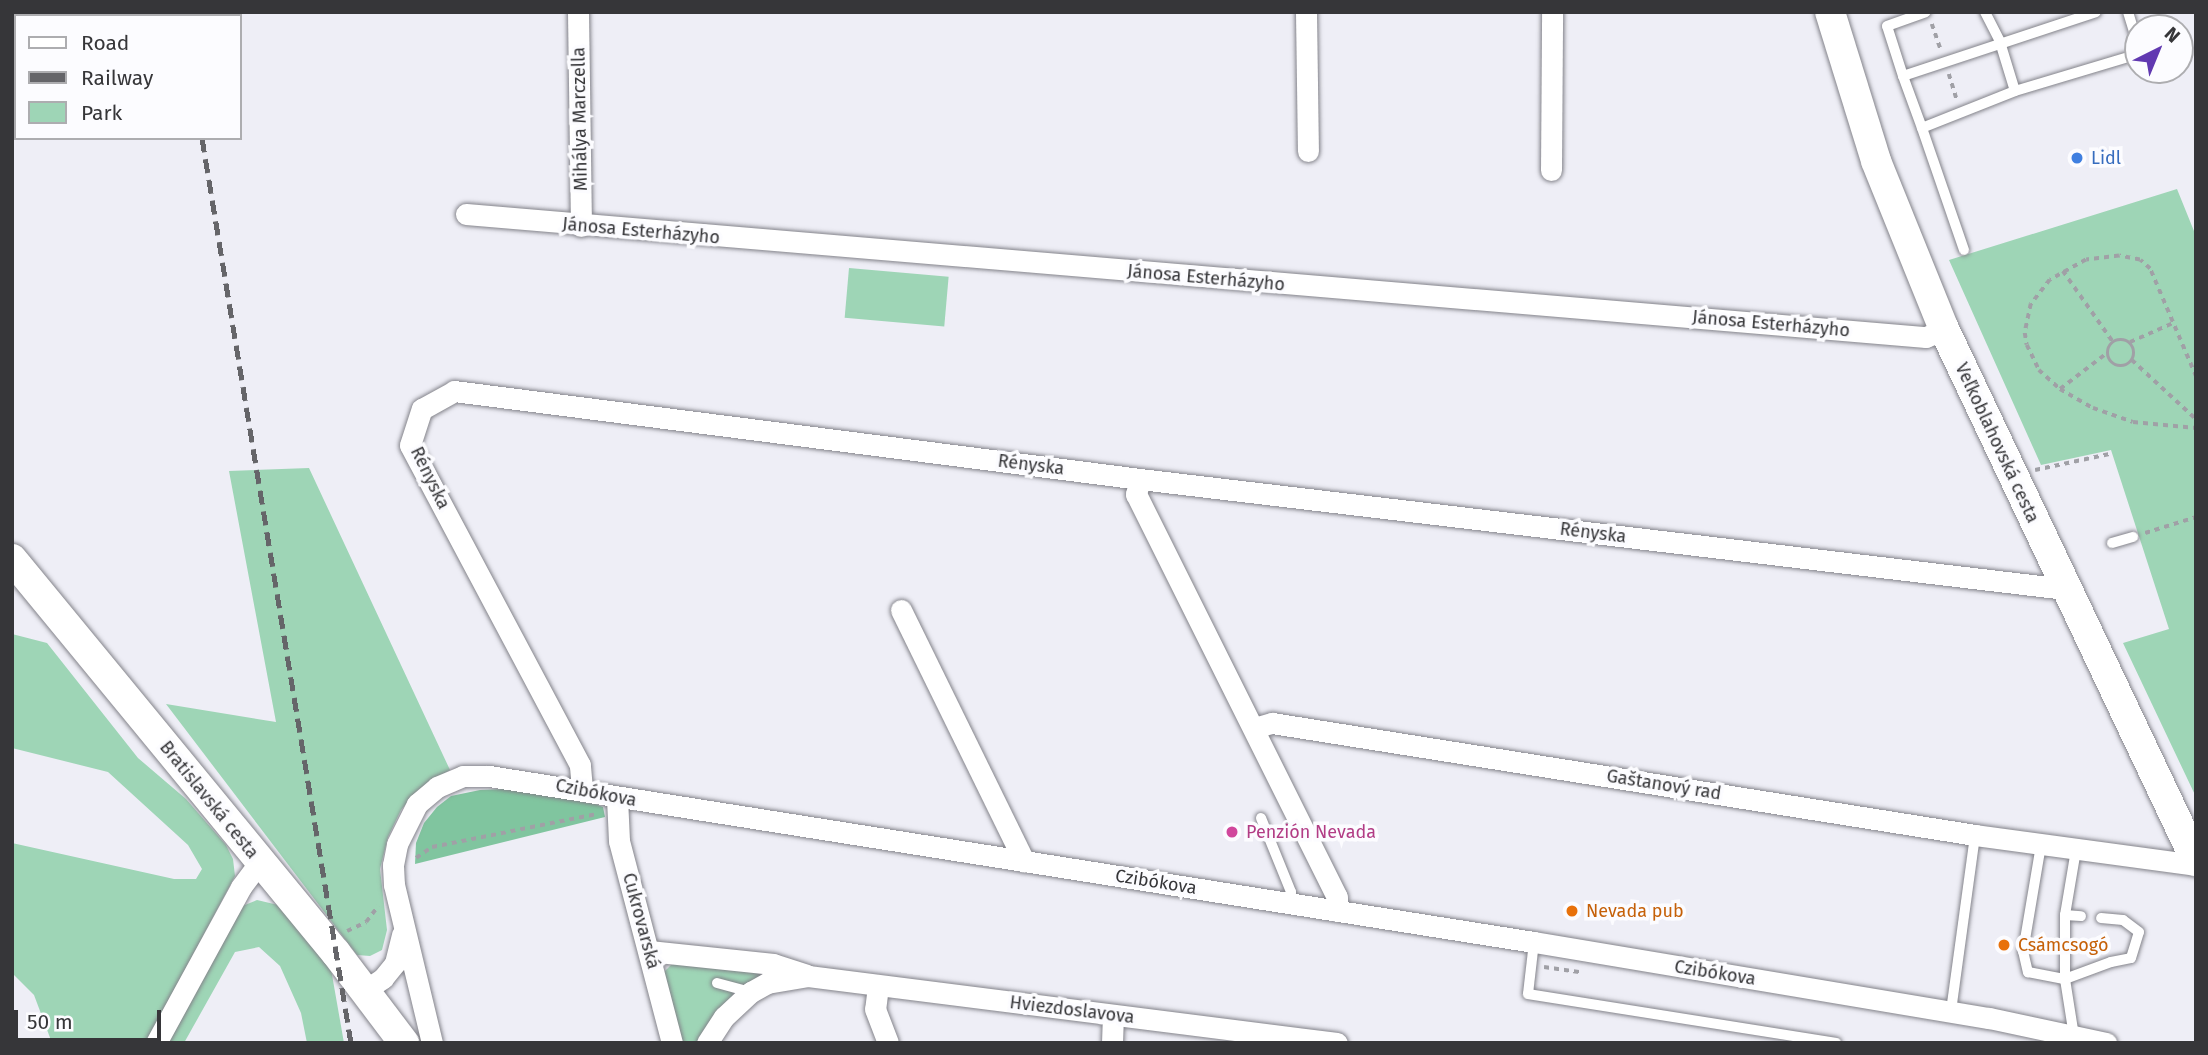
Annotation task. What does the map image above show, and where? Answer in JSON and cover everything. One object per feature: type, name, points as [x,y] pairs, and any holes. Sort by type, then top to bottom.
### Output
[{"type":"main road","name":"Veľkoblahovská cesta","points":[[1830,12],[1877,161],[1944,329],[2196,863]]},
{"type":"main road","name":"Bratislavská cesta","points":[[17,570],[318,931],[404,1043]]},
{"type":"street","name":"Mihálya Marczella","points":[[578,12],[581,226]]},
{"type":"street","points":[[1306,12],[1308,152]]},
{"type":"street","points":[[1551,170],[1552,12]]},
{"type":"street","name":"Jánosa Esterházyho","points":[[466,214],[581,226],[1913,336],[1927,337],[1944,329]]},
{"type":"street","name":"Rényska","points":[[582,789],[580,765],[410,445],[422,409],[454,391],[1140,480],[2065,589]]},
{"type":"street","points":[[1140,480],[1136,494],[1337,897],[1337,911]]},
{"type":"street","points":[[901,610],[1024,861]]},
{"type":"street","name":"Gaštanový rad","points":[[1254,728],[1272,723],[1975,835],[2076,850],[2196,863]]},
{"type":"street","name":"Czibókova","points":[[364,990],[383,978],[396,963],[403,927],[394,885],[393,865],[405,822],[416,804],[437,787],[463,776],[489,776],[1534,942],[1951,1011],[2106,1043]]},
{"type":"street","name":"Cukrovarská","points":[[617,798],[619,841],[672,1043]]},
{"type":"street","points":[[156,1043],[241,887],[260,862]]},
{"type":"street","points":[[403,927],[432,1043]]},
{"type":"street","name":"Hviezdoslavova","points":[[649,951],[773,964],[808,976],[878,986],[1336,1043]]},
{"type":"street","name":"Hviezdoslavova","points":[[707,1043],[724,1017],[751,992],[767,984],[808,976]]},
{"type":"street","points":[[878,986],[875,1009],[888,1043]]},
{"type":"street","points":[[1112,1043],[1113,1015]]},
{"type":"lane","points":[[1926,12],[1887,26],[1964,250]]},
{"type":"lane","points":[[1985,12],[2000,42],[2015,92]]},
{"type":"lane","points":[[1903,76],[2096,12]]},
{"type":"lane","points":[[1922,128],[2015,92],[2124,58]]},
{"type":"lane","points":[[2112,543],[2136,536]]},
{"type":"lane","points":[[1261,818],[1291,892],[1289,905]]},
{"type":"lane","points":[[1951,1011],[1975,835]]},
{"type":"lane","points":[[2041,845],[2023,951],[2028,972],[2065,979],[2111,962],[2131,958],[2139,932],[2123,920],[2101,918]]},
{"type":"lane","points":[[2074,1036],[2065,979],[2065,915],[2076,850]]},
{"type":"lane","points":[[2065,915],[2081,916]]},
{"type":"lane","points":[[1534,942],[1528,994],[1836,1043]]},
{"type":"lane","points":[[717,983],[751,992]]},
{"type":"path","points":[[2196,377],[2150,269],[2140,260],[2102,256],[2063,271],[2039,291],[2031,304],[2025,332],[2036,364],[2060,389],[2093,408],[2133,422],[2196,428]]},
{"type":"path","points":[[2063,271],[2113,342]]},
{"type":"path","points":[[2129,342],[2173,323]]},
{"type":"path","points":[[2060,389],[2108,353],[2113,342],[2121,339],[2129,342],[2134,350],[2132,360],[2127,365],[2117,366],[2110,361],[2108,353]]},
{"type":"path","points":[[2132,360],[2196,419]]},
{"type":"path","points":[[2026,472],[2109,454]]},
{"type":"path","points":[[2136,536],[2196,517]]},
{"type":"path","points":[[318,931],[340,933],[366,922],[416,858],[432,847],[598,814]]},
{"type":"green space","points":[[2177,189],[2196,236],[2196,797],[2123,643],[2169,629],[2111,450],[2041,465],[1949,260]]},
{"type":"green space","points":[[849,268],[949,277],[944,327],[845,318]]},
{"type":"green space","points":[[309,468],[450,770],[415,793],[401,810],[388,837],[380,869],[387,930],[382,950],[370,956],[357,955],[166,704],[276,722],[229,471]]},
{"type":"green space","points":[[12,634],[47,643],[138,758],[186,799],[226,845],[233,859],[235,876],[146,1043],[52,1043],[34,995],[12,973],[12,843],[174,879],[196,879],[202,869],[188,845],[108,772],[12,748]]},
{"type":"green space","points":[[507,789],[595,804],[603,807],[605,817],[415,864],[416,843],[424,823],[437,807],[451,796],[480,790]]},
{"type":"green space","points":[[257,900],[278,905],[331,969],[344,1043],[307,1043],[301,1013],[280,966],[259,947],[235,952],[184,1043],[167,1043],[240,907]]},
{"type":"green space","points":[[685,961],[767,974],[699,1043],[678,1043],[662,974],[671,965]]},
{"type":"railway","points":[[202,140],[351,1043]]},
{"type":"place","name":"Lidl","points":[[2077,158]]},
{"type":"place","name":"Penzión Nevada","points":[[1232,832]]},
{"type":"place","name":"Nevada pub","points":[[1572,911]]},
{"type":"place","name":"Csámcsogó","points":[[2004,945]]}]
